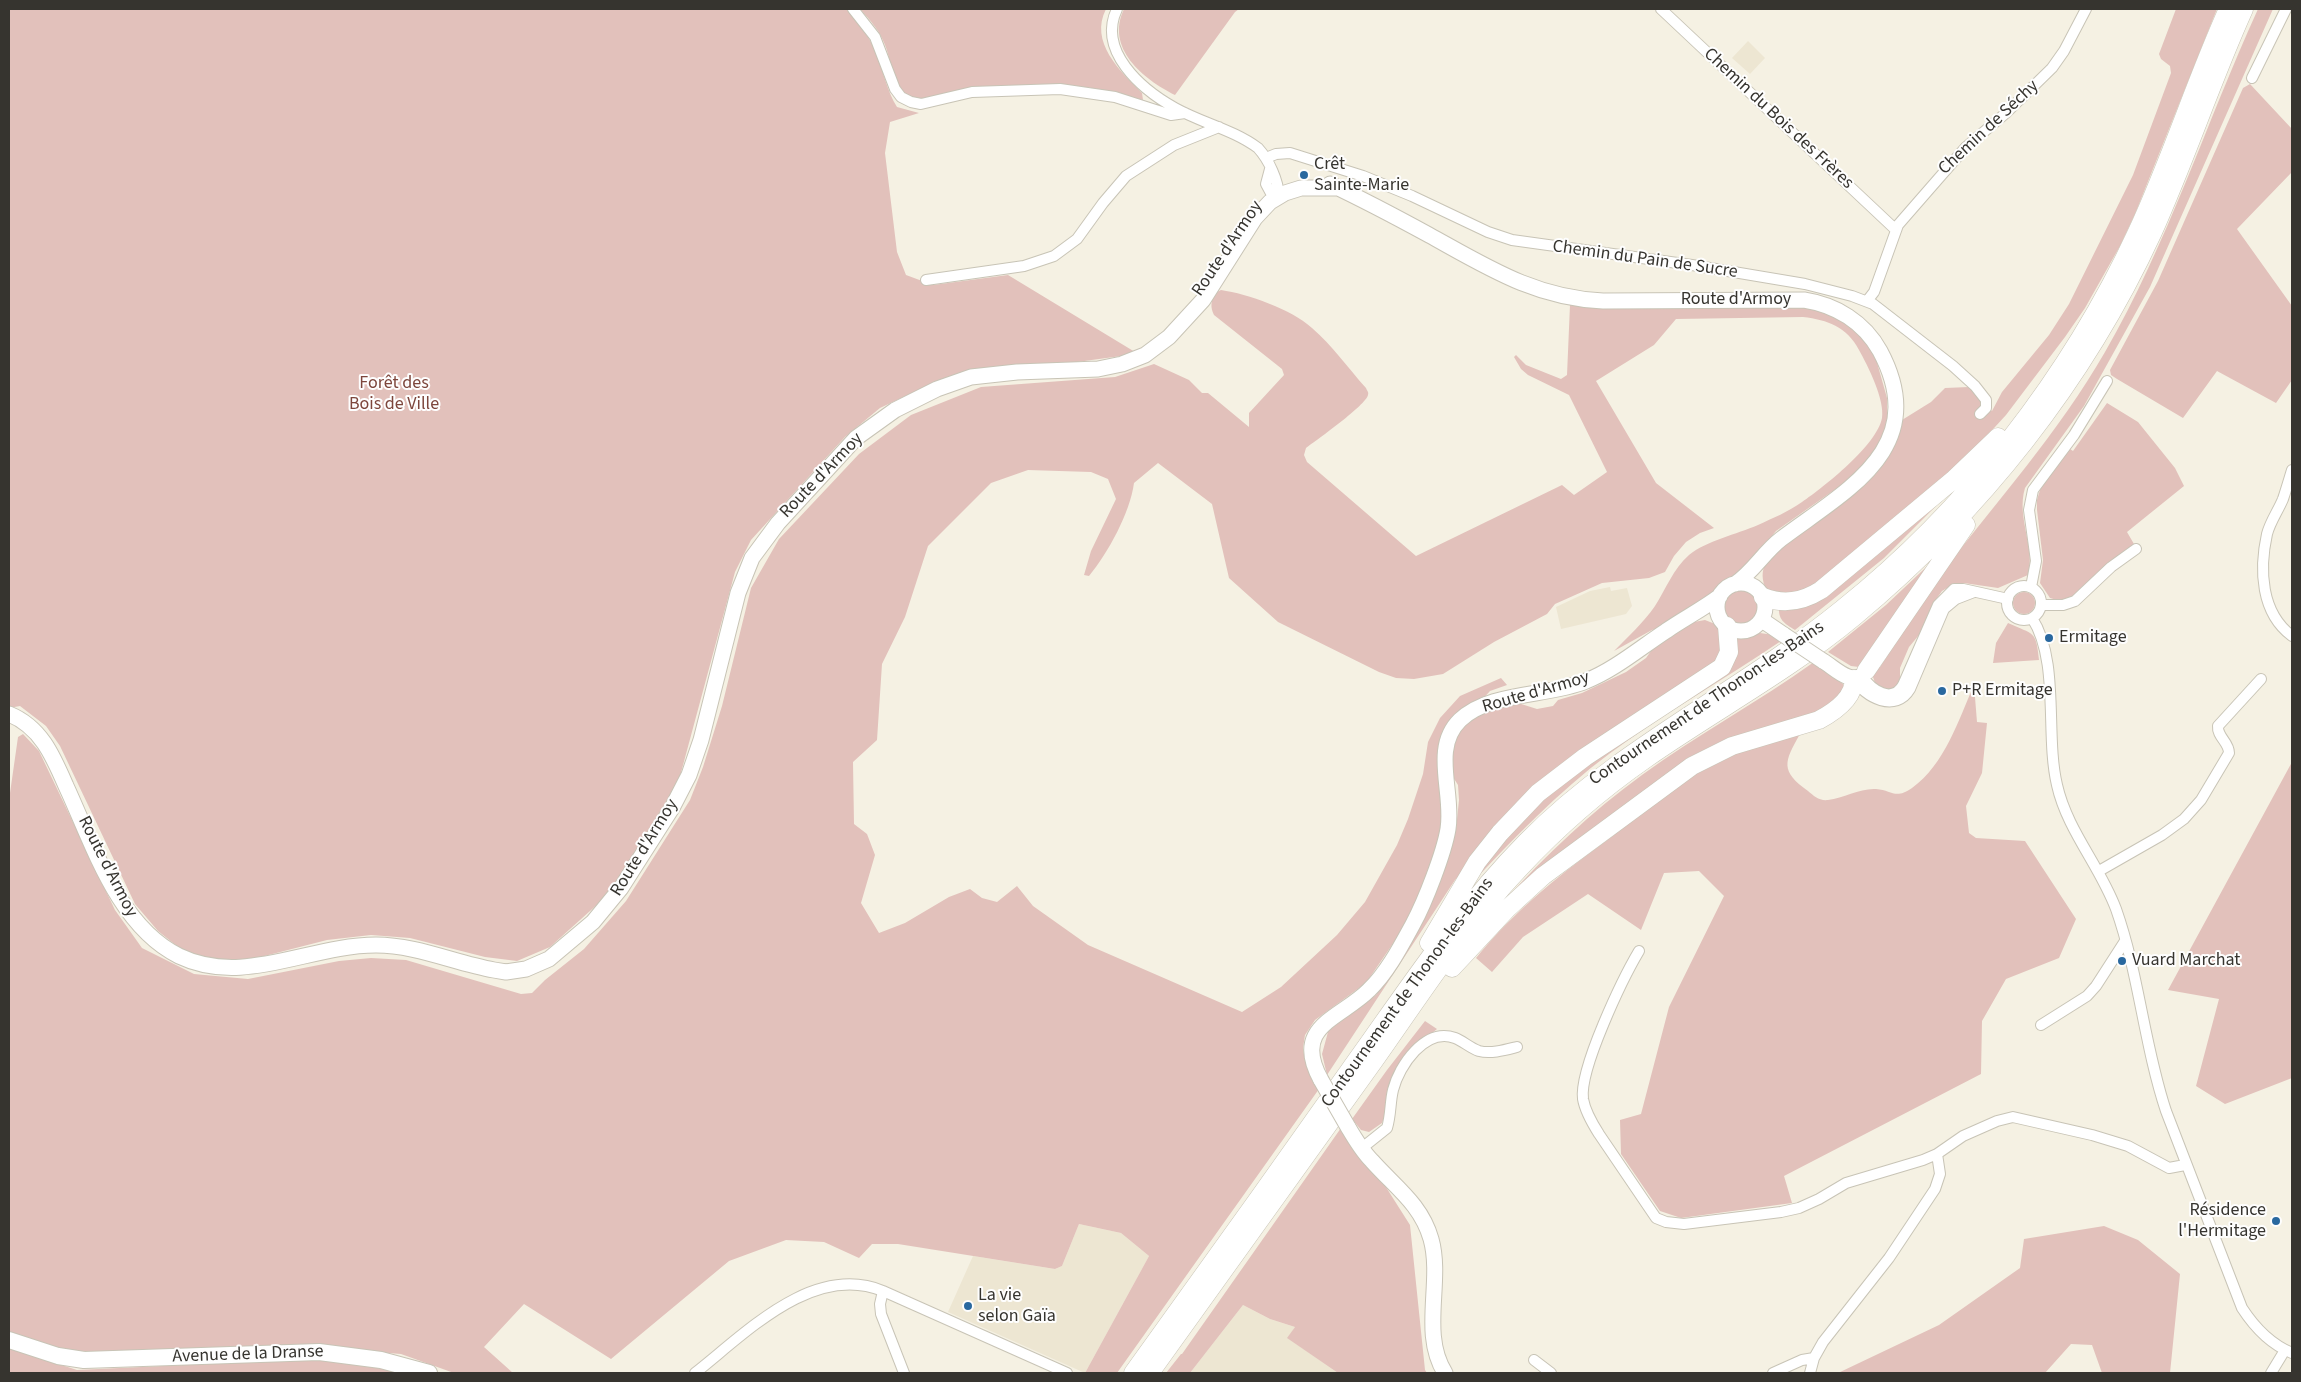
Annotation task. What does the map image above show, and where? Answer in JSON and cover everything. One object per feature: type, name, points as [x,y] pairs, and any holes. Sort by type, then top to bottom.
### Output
[{"type":"highway","name":"Contournement de Thonon-les-Bains","points":[[1133,1373],[1464,912],[1504,864],[1586,786],[1616,764],[1788,651],[1855,598],[1904,555],[1956,502],[2005,444],[2046,389],[2083,334],[2136,235],[2228,9]]},
{"type":"highway","name":"Contournement de Thonon-les-Bains","points":[[1150,1373],[1395,1031],[1495,896],[1572,817],[1606,788],[1648,757],[1760,686],[1851,619],[1942,537],[2012,458],[2068,381],[2109,316],[2135,268],[2168,199],[2244,9]]},
{"type":"highway","points":[[1761,594],[1786,603],[1805,598],[1821,590],[1971,463],[2046,389]]},
{"type":"highway","points":[[1395,1031],[1506,909],[1556,866],[1705,758],[1738,744],[1805,726],[1826,716],[1848,697],[1861,675],[2012,458]]},
{"type":"highway","points":[[1374,1036],[1464,882],[1500,834],[1538,793],[1557,777],[1722,667],[1730,647],[1724,623]]},
{"type":"main road","name":"Route d'Armoy","points":[[9,714],[31,727],[48,748],[112,884],[129,913],[150,937],[177,955],[205,965],[235,968],[262,965],[354,946],[379,945],[405,948],[494,970],[516,972],[526,969],[560,951],[604,910],[621,888],[672,808],[695,758],[738,593],[752,558],[778,523],[851,443],[874,423],[894,410],[956,382],[990,374],[1098,369],[1122,364],[1154,350],[1184,320],[1193,300],[1246,214],[1256,202],[1295,181],[1320,180],[1338,188],[1380,208],[1506,276],[1549,294],[1572,299],[1603,301],[1804,300],[1832,308],[1857,323],[1876,345],[1891,380],[1895,409],[1891,437],[1882,454],[1866,475],[1779,540],[1735,584]]},
{"type":"main road","name":"Route d'Armoy","points":[[1761,594],[1758,573],[1766,553]]},
{"type":"main road","points":[[1746,583],[1761,594],[1766,607],[1762,620],[1747,630],[1737,631],[1724,623],[1717,606],[1720,596],[1726,588],[1735,584],[1746,583]]},
{"type":"main road","name":"Route d'Armoy","points":[[1445,1373],[1438,1359],[1433,1335],[1435,1264],[1426,1227],[1406,1195],[1373,1163],[1348,1127],[1315,1068],[1312,1055],[1314,1042],[1319,1030],[1327,1020],[1362,996],[1374,984],[1406,936],[1424,900],[1448,832],[1450,806],[1445,754],[1448,739],[1455,725],[1473,710],[1489,704],[1564,688],[1601,674],[1720,596]]},
{"type":"main road","name":"Route d'Armoy","points":[[1682,620],[1706,616],[1724,623]]},
{"type":"main road","points":[[1762,620],[1823,661],[1861,675]]},
{"type":"main road","name":"Avenue de la Dranse","points":[[9,1340],[58,1356],[84,1360],[320,1352],[373,1358],[429,1373]]},
{"type":"street","points":[[853,9],[875,37],[895,89],[902,97],[911,102],[926,103],[972,92],[1060,89],[1115,97],[1171,115],[1185,113]]},
{"type":"street","points":[[1116,9],[1110,32],[1115,51],[1136,78],[1157,96],[1185,113],[1253,144],[1266,158],[1276,178],[1275,193]]},
{"type":"street","name":"Chemin du Bois des Frères","points":[[1661,9],[1896,230]]},
{"type":"street","name":"Chemin de Séchy","points":[[1867,301],[1874,292],[1896,230],[1919,199],[1966,147],[2006,113],[2052,68],[2064,52],[2086,9]]},
{"type":"street","points":[[2252,78],[2286,9]]},
{"type":"street","points":[[926,280],[1024,266],[1054,256],[1077,240],[1103,203],[1126,176],[1174,145],[1219,127]]},
{"type":"street","name":"Chemin du Pain de Sucre","points":[[1266,158],[1276,154],[1290,153],[1363,176],[1404,192],[1488,232],[1512,240],[1692,265],[1820,287],[1867,301],[1954,366],[1975,386],[1986,400],[1986,408],[1980,414]]},
{"type":"street","points":[[2030,588],[2036,560],[2029,510],[2033,490],[2082,422],[2107,381]]},
{"type":"street","points":[[2292,470],[2283,499],[2267,532],[2264,555],[2264,587],[2268,607],[2276,622],[2292,636]]},
{"type":"street","points":[[2041,605],[2063,605],[2074,601],[2111,567],[2136,549]]},
{"type":"street","points":[[2017,588],[2030,588],[2039,595],[2041,605],[2032,618],[2024,620],[2015,617],[2009,609],[2008,599],[2017,588]]},
{"type":"street","points":[[1861,675],[1860,686],[1880,700],[1890,702],[1904,697],[1910,689],[1944,609],[1956,599],[1975,592],[2008,599]]},
{"type":"street","points":[[2032,618],[2042,637],[2045,649],[2056,785],[2066,813],[2099,871],[2113,902],[2125,941],[2158,1084],[2185,1165],[2242,1308],[2261,1332],[2289,1351],[2271,1373]]},
{"type":"street","points":[[2099,871],[2171,829],[2196,807],[2230,753],[2228,745],[2218,731],[2218,726],[2261,679]]},
{"type":"street","points":[[2040,1025],[2087,996],[2096,986],[2125,941]]},
{"type":"street","points":[[1639,951],[1627,971],[1591,1056],[1585,1072],[1583,1098],[1591,1121],[1599,1134],[1656,1218],[1666,1222],[1684,1224],[1799,1208],[1846,1183],[1923,1160],[1937,1154],[1963,1136],[1997,1121],[2013,1117],[2092,1135],[2128,1146],[2169,1168],[2185,1165]]},
{"type":"street","points":[[1362,1148],[1387,1128],[1390,1102],[1397,1079],[1417,1049],[1429,1040],[1445,1036],[1455,1038],[1478,1051],[1488,1052],[1517,1047]]},
{"type":"street","points":[[1810,1373],[1814,1358],[1823,1342],[1906,1235],[1935,1189],[1940,1174],[1937,1154]]},
{"type":"street","points":[[695,1373],[778,1308],[796,1297],[816,1290],[841,1286],[868,1286],[883,1291],[1067,1373]]},
{"type":"street","points":[[883,1291],[880,1300],[880,1310],[904,1373]]},
{"type":"street","points":[[1773,1373],[1802,1360],[1814,1358]]},
{"type":"street","points":[[1534,1360],[1551,1373]]},
{"type":"shaded area","points":[[1748,41],[1765,58],[1750,74],[1732,58]]},
{"type":"shaded area","points":[[1610,587],[1611,591],[1627,588],[1632,606],[1626,614],[1561,629],[1556,607],[1590,591]]},
{"type":"shaded area","points":[[1079,1224],[1121,1233],[1149,1256],[1085,1373],[948,1312],[973,1256],[1055,1269],[1062,1266]]},
{"type":"shaded area","points":[[1243,1305],[1270,1319],[1295,1327],[1288,1338],[1338,1373],[1190,1373]]},
{"type":"green space","name":"Forêt des Bois de Ville","points":[[9,9],[847,9],[871,43],[897,107],[919,113],[890,122],[885,153],[897,252],[906,275],[933,285],[1008,275],[1135,352],[1121,356],[1077,362],[981,370],[935,382],[880,408],[845,437],[751,540],[735,572],[679,780],[629,864],[600,902],[550,947],[517,961],[485,957],[410,938],[371,935],[327,940],[245,961],[202,961],[183,951],[158,931],[135,904],[60,746],[46,726],[20,706],[9,708]]},
{"type":"green space","points":[[860,9],[1106,9],[1101,33],[1104,44],[1116,65],[1142,93],[1143,100],[1096,89],[1049,84],[994,88],[921,99],[911,96],[899,86],[892,71],[883,40]]},
{"type":"green space","points":[[1124,9],[1239,9],[1175,95],[1151,80],[1130,61],[1119,37],[1119,23]]},
{"type":"green space","points":[[2176,9],[2217,9],[2135,214],[2120,246],[2085,308],[2065,337],[2006,415],[1984,439],[1961,462],[1823,580],[1786,598],[1766,589],[1763,569],[1766,563],[1788,540],[1845,501],[1870,480],[1890,452],[1902,420],[1931,402],[1945,388],[1969,387],[1992,411],[2002,392],[2049,335],[2069,304],[2133,175],[2171,73],[2170,66],[2161,59],[2159,54]]},
{"type":"green space","points":[[2258,9],[2273,9],[2150,287],[2084,406],[2025,488],[2023,510],[2030,554],[2028,575],[1998,588],[1964,583],[1952,585],[1942,591],[1934,602],[1919,635],[1909,647],[1900,668],[1900,680],[1894,689],[1884,690],[1875,683],[1872,674],[1877,666],[1880,667],[1941,574],[2027,466],[2068,410],[2087,382],[2128,311],[2167,226]]},
{"type":"green space","points":[[2250,84],[2292,129],[2292,172],[2237,229],[2292,306],[2292,380],[2276,403],[2217,371],[2183,418],[2117,379],[2111,375],[2110,370],[2158,281],[2243,88]]},
{"type":"green space","points":[[1221,290],[1269,303],[1303,321],[1326,342],[1366,388],[1368,394],[1365,400],[1306,448],[1304,455],[1307,462],[1416,556],[1562,485],[1574,495],[1607,472],[1569,395],[1528,375],[1521,369],[1514,357],[1516,355],[1526,365],[1561,379],[1567,375],[1570,305],[1806,306],[1841,318],[1865,341],[1876,359],[1887,398],[1887,420],[1882,440],[1857,474],[1776,531],[1739,576],[1723,584],[1715,593],[1659,628],[1614,651],[1651,612],[1674,573],[1689,555],[1713,542],[1775,517],[1802,502],[1836,476],[1860,452],[1878,429],[1882,418],[1881,402],[1867,365],[1854,342],[1843,330],[1836,326],[1821,320],[1803,317],[1676,319],[1654,345],[1596,381],[1656,483],[1714,528],[1700,533],[1686,542],[1674,556],[1665,572],[1649,578],[1602,583],[1555,604],[1547,614],[1494,642],[1443,674],[1414,679],[1396,678],[1379,672],[1278,622],[1229,578],[1212,504],[1158,463],[1134,483],[1132,495],[1123,520],[1103,556],[1089,576],[1084,575],[1091,551],[1116,499],[1108,479],[1091,472],[1028,470],[991,483],[928,546],[905,617],[882,664],[877,740],[853,762],[854,824],[867,834],[875,855],[861,903],[879,933],[905,923],[949,897],[970,889],[982,898],[997,902],[1017,886],[1033,906],[1088,945],[1242,1012],[1281,987],[1337,935],[1365,902],[1397,845],[1408,819],[1423,774],[1428,742],[1440,718],[1460,696],[1501,678],[1507,685],[1490,691],[1481,701],[1458,714],[1439,838],[1416,903],[1405,926],[1366,983],[1315,1020],[1305,1035],[1303,1048],[1305,1061],[1319,1089],[1117,1373],[1085,1373],[1149,1256],[1121,1233],[1079,1224],[1062,1266],[1055,1269],[898,1244],[872,1244],[859,1258],[824,1242],[786,1240],[729,1261],[611,1359],[524,1304],[484,1347],[513,1373],[454,1373],[401,1354],[302,1346],[103,1354],[61,1350],[9,1334],[9,800],[18,737],[23,734],[39,751],[115,910],[142,948],[194,974],[248,979],[339,961],[371,958],[406,960],[521,994],[532,993],[545,980],[584,949],[626,901],[690,800],[703,767],[722,706],[751,588],[779,539],[859,454],[911,415],[981,387],[1115,377],[1154,364],[1189,380],[1202,393],[1208,393],[1249,427],[1249,413],[1284,375],[1282,369],[1214,315],[1213,299],[1215,293]]},
{"type":"green space","points":[[2107,403],[2138,422],[2175,468],[2184,486],[2127,532],[2134,544],[2073,599],[2057,600],[2050,598],[2040,583],[2043,560],[2037,500],[2046,479],[2070,449],[2073,451]]},
{"type":"green space","points":[[1954,488],[1884,558],[1795,630],[1783,621],[1779,606],[1785,606]]},
{"type":"green space","points":[[1940,554],[1859,667],[1851,666],[1828,652],[1886,605]]},
{"type":"green space","points":[[1741,589],[1754,594],[1759,607],[1754,620],[1741,625],[1728,620],[1723,607],[1728,594]]},
{"type":"green space","points":[[2024,592],[2032,595],[2035,603],[2032,611],[2024,614],[2016,611],[2013,603],[2016,595]]},
{"type":"green space","points":[[1705,620],[1715,624],[1721,631],[1720,660],[1587,746],[1455,880],[1327,1075],[1322,1054],[1328,1032],[1344,1017],[1376,995],[1426,915],[1456,829],[1459,800],[1458,785],[1451,774],[1454,740],[1467,721],[1488,710],[1518,703],[1537,709],[1553,706],[1558,700],[1582,693],[1626,672],[1646,658],[1656,644],[1694,622]]},
{"type":"green space","points":[[2008,623],[2028,632],[2035,638],[2039,660],[1993,663],[1996,643]]},
{"type":"green space","points":[[1760,633],[1774,635],[1774,638],[1781,641],[1609,754],[1537,816],[1470,885],[1487,857],[1552,787],[1719,674],[1733,636],[1744,637]]},
{"type":"green space","points":[[1814,662],[1843,684],[1844,688],[1830,708],[1745,737],[1504,901],[1570,835],[1623,789],[1684,746]]},
{"type":"green space","points":[[1974,685],[1977,722],[1987,723],[1982,773],[1966,806],[1969,833],[1976,838],[2025,841],[2076,919],[2059,958],[2006,979],[1982,1021],[1981,1074],[1784,1176],[1792,1203],[1681,1218],[1660,1211],[1621,1154],[1620,1120],[1641,1114],[1669,1007],[1724,896],[1699,871],[1664,873],[1641,930],[1588,894],[1523,937],[1492,972],[1476,958],[1507,923],[1558,877],[1614,835],[1612,832],[1712,761],[1800,734],[1788,759],[1789,772],[1799,784],[1817,798],[1828,800],[1870,789],[1897,794],[1906,792],[1923,778],[1942,754]]},
{"type":"green space","points":[[2292,762],[2292,1078],[2225,1104],[2196,1086],[2219,999],[2168,990]]},
{"type":"green space","points":[[1425,1021],[1437,1029],[1414,1048],[1382,1123],[1369,1132],[1361,1130],[1352,1119]]},
{"type":"green space","points":[[1341,1128],[1357,1155],[1384,1184],[1410,1225],[1425,1370],[1427,1373],[1338,1373],[1287,1338],[1295,1327],[1270,1319],[1243,1305],[1190,1373],[1166,1373],[1182,1354]]},
{"type":"green space","points":[[2104,1226],[2138,1240],[2180,1274],[2170,1373],[2102,1373],[2092,1345],[2071,1344],[2045,1373],[1838,1373],[1939,1325],[2020,1268],[2024,1239]]},
{"type":"green space","points":[[9,1348],[77,1370],[311,1359],[349,1362],[402,1373],[9,1373]]},
{"type":"place","name":"Crêt Sainte-Marie","points":[[1304,175]]},
{"type":"place","name":"Ermitage","points":[[2049,638]]},
{"type":"place","name":"P+R Ermitage","points":[[1942,691]]},
{"type":"place","name":"Vuard Marchat","points":[[2122,961]]},
{"type":"place","name":"Résidence l'Hermitage","points":[[2276,1221]]},
{"type":"place","name":"La vie selon Gaïa","points":[[968,1306]]}]
